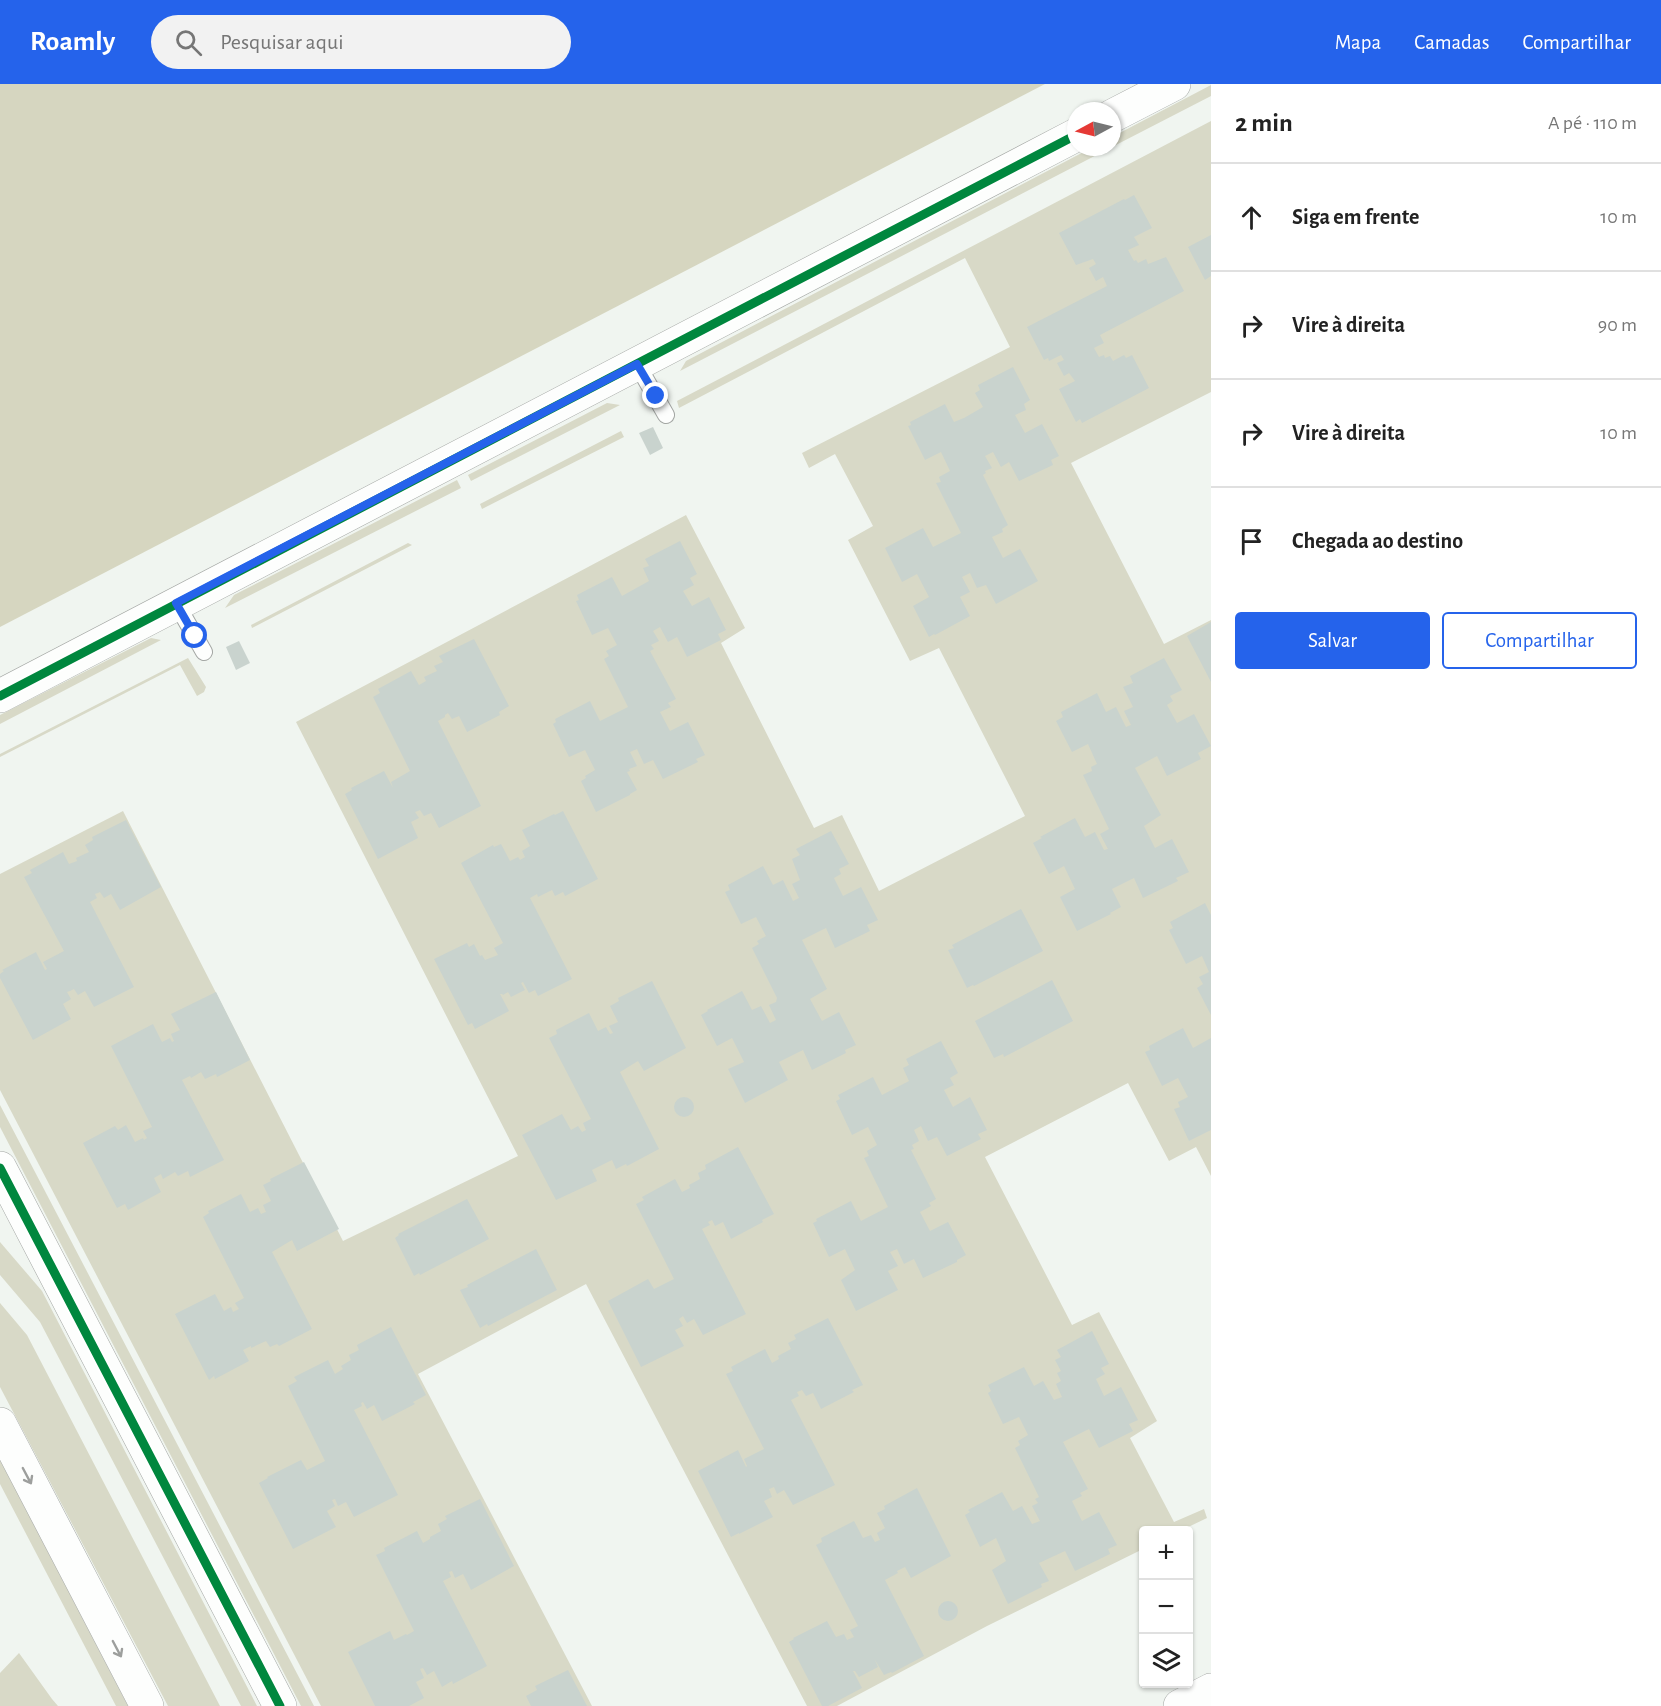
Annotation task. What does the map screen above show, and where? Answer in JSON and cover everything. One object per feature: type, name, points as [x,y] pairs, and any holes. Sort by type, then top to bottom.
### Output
[{"type":"street","points":[[1121,111],[1174,84]]},
{"type":"street","points":[[0,696],[1067,140]]},
{"type":"street","points":[[0,1168],[280,1706]]},
{"type":"street","points":[[0,1213],[63,1290]]},
{"type":"street","points":[[0,1424],[147,1706]]},
{"type":"street","points":[[1180,1706],[1211,1690]]},
{"type":"lane","points":[[637,364],[666,415]]},
{"type":"lane","points":[[176,603],[204,652]]},
{"type":"green space","points":[[0,84],[1045,84],[0,627]]},
{"type":"green space","points":[[1211,85],[1211,96],[1121,142],[1121,132]]},
{"type":"green space","points":[[1211,121],[1211,392],[1071,463],[1164,644],[1211,620],[1211,1176],[1196,1147],[1169,1161],[1128,1083],[985,1157],[1072,1325],[1099,1312],[1157,1421],[1130,1438],[1174,1522],[1204,1509],[1207,1518],[1190,1526],[1139,1526],[1139,1551],[987,1626],[837,1706],[807,1706],[586,1284],[418,1374],[592,1706],[321,1706],[0,1090],[0,874],[123,811],[343,1241],[518,1156],[296,722],[686,515],[745,628],[721,643],[814,828],[842,815],[879,891],[1025,816],[939,648],[910,661],[848,540],[873,526],[835,454],[809,468],[802,453],[1010,347],[965,258],[679,408],[677,401]]},
{"type":"green space","points":[[1076,156],[1095,156],[680,371],[686,361]]},
{"type":"green space","points":[[607,403],[620,405],[471,481],[468,475]]},
{"type":"green space","points":[[621,431],[624,437],[482,509],[480,504]]},
{"type":"green space","points":[[457,480],[461,488],[225,608],[234,595]]},
{"type":"green space","points":[[408,543],[412,545],[252,628],[251,625]]},
{"type":"green space","points":[[151,638],[161,640],[0,724],[0,715]]},
{"type":"green space","points":[[188,658],[206,687],[204,692],[197,696],[180,665],[0,757],[0,754]]},
{"type":"green space","points":[[0,1105],[314,1706],[301,1706],[0,1127]]},
{"type":"green space","points":[[0,1242],[42,1291],[257,1706],[241,1706],[40,1322],[0,1275]]},
{"type":"green space","points":[[0,1303],[27,1335],[220,1706],[168,1706],[0,1387]]},
{"type":"green space","points":[[0,1460],[128,1706],[116,1706],[0,1484]]},
{"type":"green space","points":[[19,1653],[58,1706],[0,1706],[0,1673]]},
{"type":"building","points":[[1134,195],[1152,228],[1134,237],[1139,245],[1128,250],[1134,261],[1138,263],[1146,259],[1148,264],[1166,257],[1184,291],[1100,335],[1104,343],[1094,348],[1099,357],[1110,356],[1113,361],[1124,355],[1126,358],[1132,355],[1149,388],[1082,423],[1080,419],[1076,422],[1059,389],[1075,381],[1069,373],[1064,376],[1057,363],[1064,360],[1061,355],[1049,361],[1048,358],[1044,360],[1027,327],[1107,286],[1103,277],[1096,281],[1089,268],[1096,264],[1093,259],[1076,265],[1059,233]]},
{"type":"building","points":[[1211,235],[1211,276],[1205,280],[1188,247]]},
{"type":"building","points":[[1013,367],[1030,400],[1024,404],[1026,410],[1015,415],[1025,433],[1042,424],[1059,456],[1051,460],[1053,465],[1019,481],[1009,462],[1001,467],[993,452],[985,456],[992,468],[985,471],[983,475],[1008,525],[1002,529],[1003,532],[992,537],[1003,558],[1020,549],[1038,581],[996,604],[986,585],[977,588],[970,573],[962,577],[970,592],[960,597],[970,616],[929,637],[913,606],[929,597],[917,574],[902,582],[885,548],[923,528],[933,547],[961,533],[936,483],[941,482],[939,477],[950,471],[941,452],[925,460],[908,426],[911,425],[910,422],[945,404],[954,422],[964,418],[983,407],[975,393],[980,390],[978,385]]},
{"type":"building","points":[[653,427],[663,448],[650,455],[639,433]]},
{"type":"building","points":[[680,541],[697,574],[690,578],[694,585],[683,591],[692,606],[709,597],[726,630],[718,634],[721,640],[687,657],[677,637],[668,642],[660,627],[653,631],[659,641],[651,645],[654,649],[650,651],[676,699],[668,703],[671,707],[660,712],[670,731],[688,722],[705,755],[696,759],[698,762],[663,779],[653,760],[644,764],[637,749],[630,752],[637,766],[627,772],[637,790],[596,812],[581,781],[595,770],[585,750],[569,757],[553,724],[556,722],[555,719],[590,701],[600,721],[628,707],[604,659],[609,656],[606,651],[617,645],[608,628],[592,635],[576,601],[579,600],[577,595],[612,577],[622,596],[649,581],[643,568],[649,566],[645,559]]},
{"type":"building","points":[[1211,622],[1211,682],[1187,636]]},
{"type":"building","points":[[474,639],[509,706],[499,712],[500,715],[467,732],[459,716],[452,719],[448,713],[438,721],[481,806],[439,828],[431,813],[424,816],[420,810],[415,812],[419,818],[411,822],[418,838],[378,859],[345,794],[352,790],[351,788],[384,771],[393,788],[391,782],[410,771],[373,697],[380,693],[378,689],[411,671],[419,685],[426,681],[424,677],[437,671],[434,666],[443,662],[439,656]]},
{"type":"building","points":[[239,641],[250,663],[236,670],[226,647]]},
{"type":"building","points":[[1164,658],[1182,690],[1170,696],[1173,701],[1167,705],[1177,723],[1194,714],[1211,746],[1198,753],[1201,759],[1167,776],[1157,756],[1135,768],[1161,815],[1144,826],[1155,848],[1172,839],[1189,872],[1176,878],[1178,881],[1143,898],[1134,878],[1112,889],[1121,907],[1077,931],[1060,897],[1075,889],[1064,866],[1049,874],[1033,843],[1075,818],[1085,837],[1095,832],[1104,850],[1108,849],[1100,834],[1109,829],[1083,775],[1092,771],[1091,767],[1097,764],[1088,744],[1072,752],[1056,721],[1063,717],[1061,712],[1097,693],[1106,712],[1116,707],[1126,727],[1131,725],[1124,711],[1133,707],[1123,687],[1133,683],[1130,676]]},
{"type":"building","points":[[563,811],[598,879],[565,896],[563,892],[555,896],[552,890],[530,898],[572,979],[538,996],[535,990],[529,993],[523,982],[521,983],[525,990],[511,997],[508,992],[500,994],[509,1011],[475,1029],[472,1023],[468,1025],[434,959],[467,943],[469,947],[474,944],[480,956],[482,955],[485,960],[498,955],[494,948],[503,943],[461,863],[493,845],[494,847],[501,844],[510,861],[518,857],[520,860],[525,857],[522,851],[530,846],[522,830]]},
{"type":"building","points":[[126,820],[161,887],[120,910],[111,894],[104,898],[100,892],[95,894],[97,898],[90,902],[134,987],[94,1007],[85,991],[78,995],[74,989],[67,992],[71,999],[63,1004],[71,1019],[33,1040],[0,974],[4,971],[2,970],[36,952],[45,970],[47,969],[43,962],[64,951],[24,877],[32,873],[30,870],[63,852],[69,864],[77,861],[76,858],[89,852],[85,845],[93,840],[92,837]]},
{"type":"building","points":[[831,831],[849,864],[839,869],[841,874],[834,878],[843,896],[861,887],[878,920],[867,925],[870,931],[835,948],[826,928],[802,940],[827,989],[810,999],[822,1021],[839,1012],[856,1045],[845,1050],[846,1053],[812,1070],[803,1050],[779,1062],[788,1080],[745,1103],[728,1069],[744,1062],[732,1038],[717,1046],[701,1015],[742,991],[752,1010],[761,1006],[770,1023],[776,1020],[769,1005],[776,1002],[777,998],[752,948],[759,944],[757,941],[766,936],[756,917],[741,924],[725,892],[730,890],[728,885],[763,866],[773,885],[783,880],[793,901],[799,898],[792,884],[800,880],[792,859],[800,855],[796,849]]},
{"type":"building","points":[[1205,903],[1211,915],[1211,1015],[1197,988],[1203,984],[1199,977],[1209,972],[1202,956],[1186,964],[1169,930],[1173,928],[1170,922]]},
{"type":"building","points":[[1021,909],[1043,951],[967,988],[948,950],[954,948],[952,945]]},
{"type":"building","points":[[1052,980],[1073,1021],[1004,1057],[1003,1054],[994,1058],[975,1021]]},
{"type":"building","points":[[652,981],[686,1048],[644,1071],[638,1061],[620,1072],[659,1149],[627,1166],[626,1164],[616,1169],[612,1160],[592,1170],[597,1181],[556,1200],[522,1135],[562,1114],[571,1130],[578,1126],[582,1132],[586,1130],[583,1123],[591,1119],[549,1038],[557,1034],[556,1030],[589,1013],[598,1031],[606,1027],[610,1034],[613,1033],[609,1026],[618,1022],[610,1006],[619,1001],[618,998]]},
{"type":"building","points":[[216,992],[250,1060],[217,1077],[216,1074],[205,1079],[201,1072],[182,1080],[224,1160],[190,1177],[188,1171],[178,1176],[175,1172],[163,1179],[161,1174],[154,1178],[161,1192],[128,1210],[125,1204],[117,1208],[83,1143],[115,1126],[118,1130],[126,1125],[135,1142],[143,1138],[144,1140],[147,1138],[143,1131],[152,1127],[111,1046],[153,1024],[162,1042],[170,1038],[172,1042],[174,1041],[171,1034],[180,1030],[171,1014]]},
{"type":"building","points":[[1183,1028],[1193,1048],[1211,1038],[1211,1130],[1189,1141],[1174,1109],[1180,1107],[1178,1102],[1188,1097],[1178,1078],[1162,1086],[1145,1052],[1150,1050],[1149,1046]]},
{"type":"building","points":[[941,1041],[958,1073],[950,1078],[954,1085],[944,1090],[953,1107],[970,1097],[987,1130],[978,1134],[981,1139],[947,1156],[937,1137],[928,1141],[921,1126],[914,1130],[919,1141],[912,1145],[914,1149],[911,1150],[936,1199],[929,1203],[931,1206],[920,1212],[930,1231],[948,1222],[966,1255],[957,1262],[923,1278],[914,1259],[904,1264],[897,1249],[890,1252],[898,1266],[888,1271],[898,1290],[856,1311],[841,1280],[855,1270],[845,1249],[829,1257],[813,1223],[817,1221],[816,1219],[851,1201],[861,1221],[888,1207],[864,1158],[869,1156],[867,1151],[877,1145],[868,1127],[852,1135],[836,1101],[840,1099],[838,1095],[873,1077],[882,1095],[909,1081],[903,1068],[909,1065],[906,1059]]},
{"type":"building","points":[[684,1097],[691,1100],[694,1107],[691,1114],[684,1117],[677,1114],[674,1107],[677,1100]]},
{"type":"building","points":[[738,1147],[774,1214],[731,1239],[723,1222],[715,1226],[712,1220],[708,1222],[710,1225],[702,1229],[746,1314],[703,1335],[694,1319],[687,1323],[683,1316],[679,1319],[683,1326],[675,1330],[684,1346],[641,1367],[608,1301],[648,1279],[654,1289],[674,1279],[636,1204],[644,1200],[642,1197],[675,1179],[682,1192],[690,1188],[689,1185],[700,1179],[698,1173],[706,1169],[705,1165]]},
{"type":"building","points":[[304,1162],[339,1229],[297,1251],[292,1240],[272,1252],[312,1329],[279,1346],[277,1344],[270,1347],[266,1341],[251,1348],[251,1346],[243,1350],[249,1361],[209,1380],[175,1314],[215,1294],[224,1311],[231,1307],[233,1312],[239,1309],[235,1303],[244,1298],[203,1217],[209,1213],[208,1211],[241,1194],[250,1212],[258,1208],[261,1214],[266,1212],[263,1205],[271,1201],[263,1185],[271,1181],[270,1179]]},
{"type":"building","points":[[467,1199],[489,1239],[414,1276],[395,1238],[398,1234]]},
{"type":"building","points":[[536,1249],[557,1290],[480,1328],[460,1290]]},
{"type":"building","points":[[828,1318],[863,1385],[821,1409],[813,1393],[806,1396],[802,1390],[797,1392],[799,1396],[791,1400],[835,1485],[793,1505],[784,1490],[777,1494],[774,1487],[769,1489],[772,1497],[764,1501],[773,1517],[731,1537],[698,1471],[738,1450],[746,1467],[744,1459],[764,1449],[726,1374],[733,1371],[731,1367],[765,1349],[772,1363],[779,1359],[778,1356],[791,1349],[788,1343],[796,1339],[794,1335]]},
{"type":"building","points":[[391,1327],[426,1395],[413,1402],[415,1404],[382,1421],[374,1405],[367,1409],[363,1402],[362,1406],[354,1410],[398,1495],[354,1517],[346,1502],[338,1506],[335,1499],[332,1500],[335,1506],[327,1511],[336,1527],[293,1549],[259,1483],[301,1460],[307,1470],[325,1461],[288,1386],[297,1381],[294,1377],[328,1360],[335,1374],[343,1369],[341,1366],[351,1360],[349,1355],[359,1350],[357,1345]]},
{"type":"building","points":[[1092,1331],[1109,1364],[1101,1368],[1105,1374],[1096,1379],[1104,1396],[1121,1387],[1138,1420],[1129,1424],[1133,1431],[1099,1448],[1089,1429],[1063,1442],[1088,1489],[1080,1493],[1082,1496],[1072,1501],[1082,1521],[1099,1512],[1117,1545],[1108,1549],[1110,1554],[1075,1571],[1065,1551],[1039,1563],[1049,1581],[1041,1584],[1042,1587],[1008,1604],[992,1570],[1006,1561],[996,1538],[980,1547],[965,1515],[970,1512],[968,1510],[1002,1492],[1013,1511],[1022,1506],[1032,1524],[1040,1521],[1032,1506],[1038,1503],[1035,1499],[1039,1497],[1015,1448],[1020,1445],[1018,1441],[1028,1435],[1019,1417],[1003,1424],[988,1393],[991,1391],[988,1385],[1024,1367],[1034,1386],[1043,1381],[1054,1400],[1062,1397],[1056,1384],[1061,1381],[1057,1373],[1061,1371],[1055,1360],[1061,1357],[1057,1350]]},
{"type":"building","points":[[917,1488],[951,1556],[911,1578],[905,1567],[885,1580],[924,1656],[884,1675],[875,1660],[878,1667],[859,1677],[853,1671],[862,1688],[828,1706],[822,1706],[789,1642],[827,1621],[836,1637],[844,1634],[847,1640],[854,1637],[850,1630],[858,1626],[816,1545],[822,1542],[821,1538],[854,1521],[863,1538],[871,1535],[875,1542],[880,1540],[877,1533],[885,1528],[877,1513],[885,1509],[884,1506]]},
{"type":"building","points":[[480,1499],[514,1566],[471,1590],[463,1574],[455,1578],[452,1571],[449,1572],[451,1577],[443,1581],[487,1666],[453,1684],[452,1681],[442,1687],[434,1671],[427,1675],[423,1668],[420,1669],[424,1678],[416,1682],[424,1698],[409,1706],[375,1706],[348,1652],[390,1631],[394,1640],[414,1631],[376,1555],[385,1551],[384,1548],[417,1531],[423,1543],[441,1531],[438,1524],[447,1519],[445,1516]]},
{"type":"building","points":[[948,1601],[955,1604],[958,1611],[955,1618],[948,1621],[941,1618],[938,1611],[941,1604]]},
{"type":"building","points":[[568,1670],[587,1706],[531,1706],[526,1696],[537,1690],[535,1686]]},
{"type":"cycle path","points":[[0,696],[1067,140]]},
{"type":"cycle path","points":[[0,1168],[280,1706]]},
{"type":"route","points":[[195,636],[176,603],[637,364],[656,396]]}]
